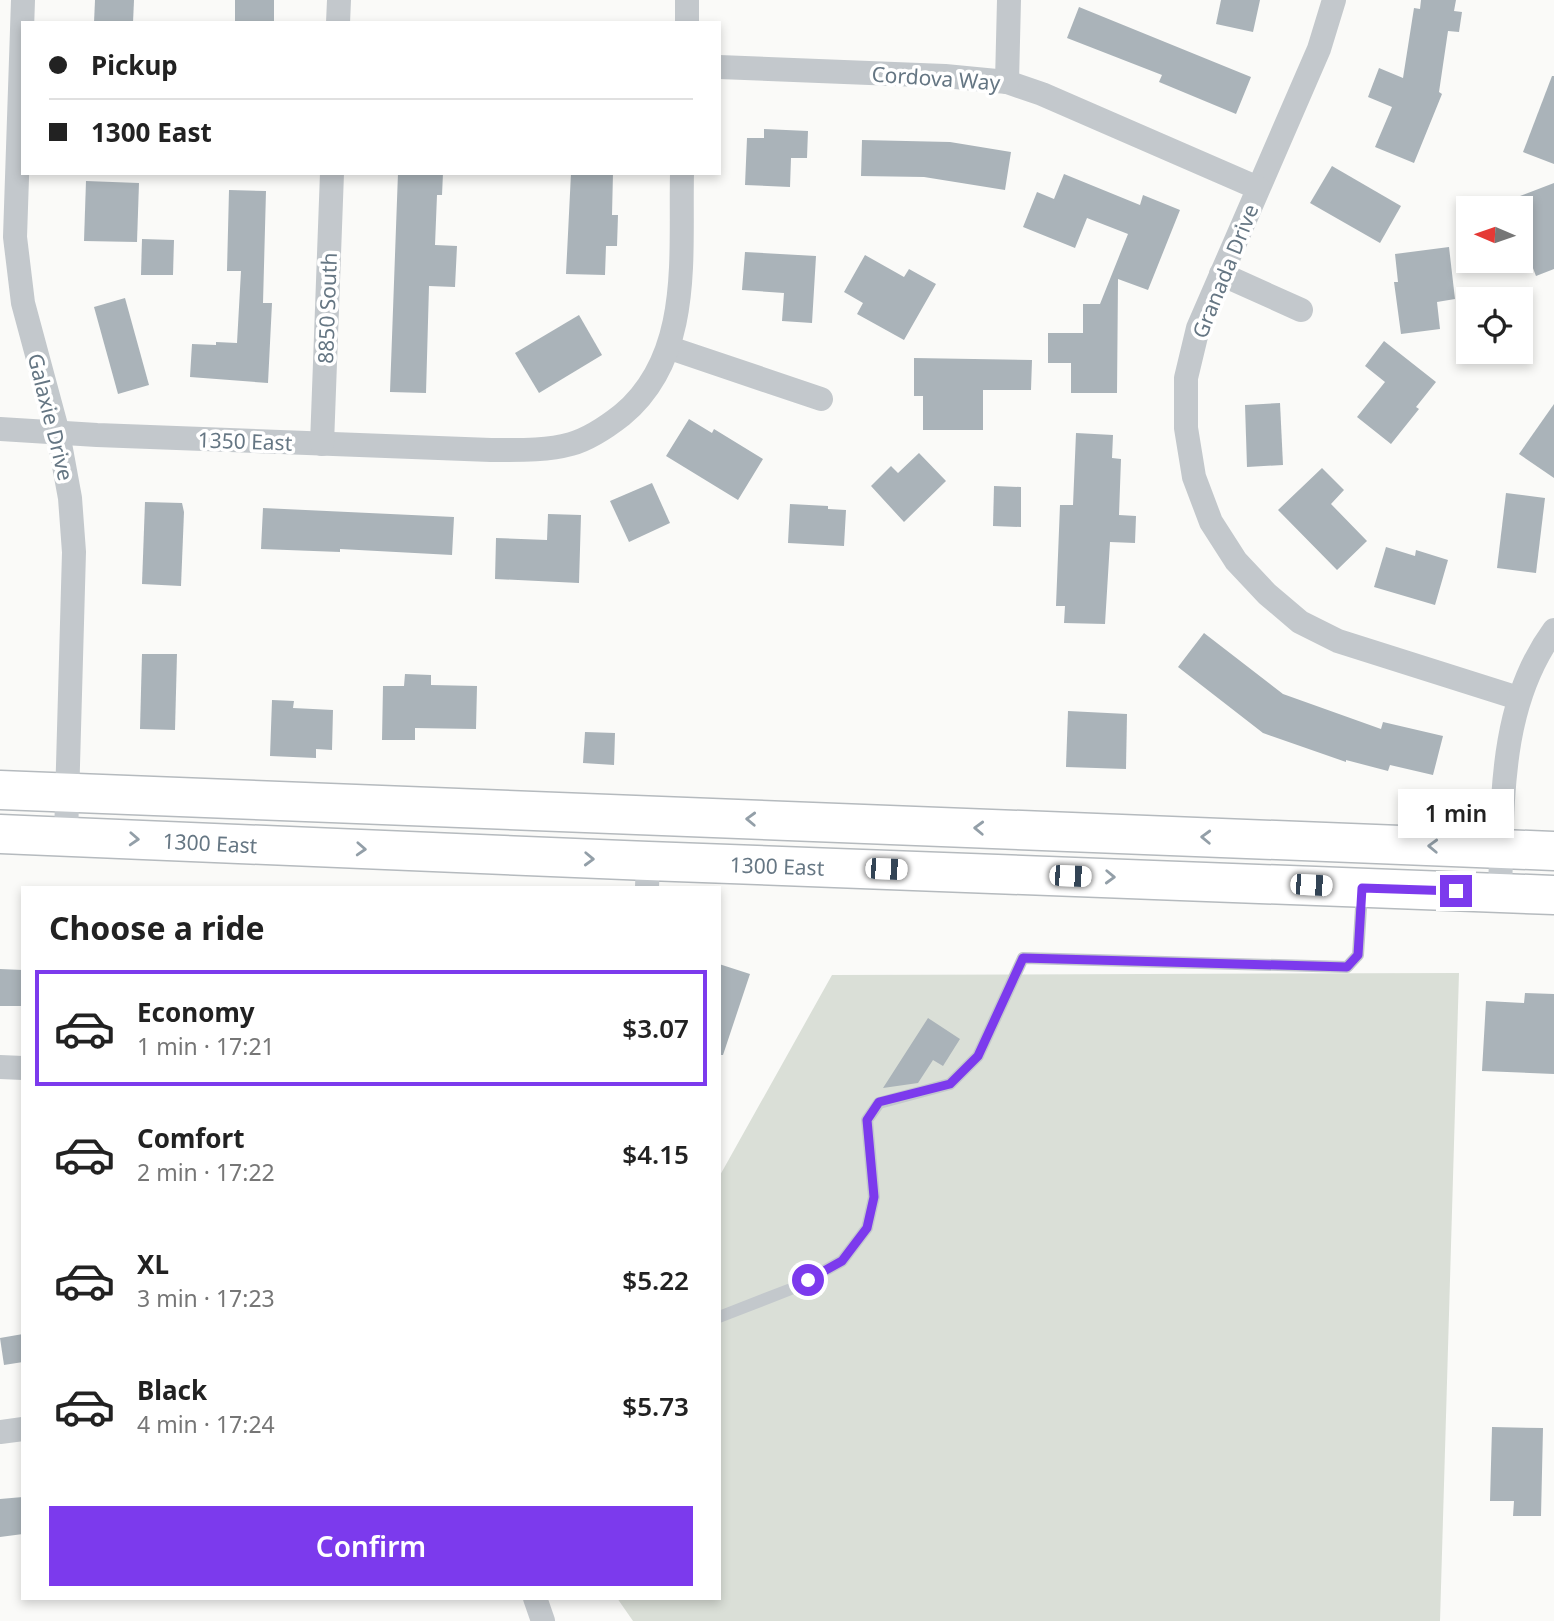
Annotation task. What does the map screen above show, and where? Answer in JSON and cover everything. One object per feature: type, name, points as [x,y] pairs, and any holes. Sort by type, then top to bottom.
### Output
[{"type":"main road","points":[[0,790],[1554,851]]},
{"type":"main road","name":"1300 East","points":[[0,834],[648,874],[1362,888],[1554,895]]},
{"type":"street","name":"Galaxie Drive","points":[[22,21],[23,0]]},
{"type":"street","points":[[338,21],[339,0]]},
{"type":"street","points":[[687,0],[687,21]]},
{"type":"street","points":[[1007,82],[1009,0]]},
{"type":"street","name":"Granada Drive","points":[[1334,0],[1319,49],[1198,328],[1186,377],[1185,428],[1194,477],[1211,522],[1236,561],[1267,594],[1300,622],[1338,641],[1518,698]]},
{"type":"street","name":"Galaxie Drive","points":[[21,59],[15,237],[23,303],[58,433],[70,498],[74,552],[66,836]]},
{"type":"street","name":"Cordova Way","points":[[721,67],[944,76],[1007,82],[1042,94],[1258,188]]},
{"type":"street","name":"8850 South","points":[[323,444],[332,175]]},
{"type":"street","name":"1350 East","points":[[0,429],[491,450],[532,450],[573,444],[610,425],[634,405],[654,379],[670,348],[680,283],[682,175]]},
{"type":"street","points":[[1221,274],[1301,310]]},
{"type":"street","points":[[670,348],[821,399]]},
{"type":"street","points":[[1500,893],[1507,748],[1518,698],[1531,666],[1554,630]]},
{"type":"street","points":[[0,1068],[21,1068]]},
{"type":"street","points":[[0,1432],[21,1429]]},
{"type":"street","points":[[536,1600],[543,1621]]},
{"type":"lane","points":[[721,1316],[791,1289],[842,1261],[867,1228],[874,1197],[867,1120],[879,1102],[950,1084],[978,1056],[1023,958],[1347,967],[1358,955],[1362,888]]},
{"type":"shaded area","points":[[1459,973],[1440,1621],[633,1621],[618,1600],[721,1600],[721,1173],[832,975]]},
{"type":"building","points":[[95,0],[134,0],[133,21],[94,21]]},
{"type":"building","points":[[235,0],[274,0],[274,21],[235,21]]},
{"type":"building","points":[[1221,0],[1260,0],[1253,32],[1216,24]]},
{"type":"building","points":[[1421,0],[1456,0],[1454,11],[1462,12],[1459,32],[1448,31],[1439,92],[1442,94],[1414,163],[1375,147],[1392,107],[1368,97],[1379,68],[1403,78],[1414,8],[1420,9]]},
{"type":"building","points":[[1079,7],[1251,77],[1236,114],[1159,82],[1162,75],[1067,38]]},
{"type":"building","points":[[1554,76],[1554,164],[1523,152]]},
{"type":"building","points":[[764,129],[808,131],[807,158],[791,158],[790,187],[745,185],[747,138],[764,138]]},
{"type":"building","points":[[862,140],[950,142],[1011,152],[1005,190],[924,177],[861,176]]},
{"type":"building","points":[[1332,166],[1401,206],[1380,243],[1310,203]]},
{"type":"building","points":[[1064,174],[1140,205],[1143,195],[1180,210],[1148,290],[1118,279],[1117,393],[1071,393],[1071,363],[1048,363],[1048,333],[1083,333],[1083,304],[1100,304],[1128,234],[1087,218],[1075,248],[1023,227],[1037,192],[1054,199]]},
{"type":"building","points":[[398,175],[443,175],[442,195],[437,195],[435,245],[457,246],[455,287],[429,286],[426,393],[390,392]]},
{"type":"building","points":[[571,175],[613,175],[612,215],[618,215],[617,246],[606,246],[605,275],[566,274]]},
{"type":"building","points":[[86,181],[139,183],[137,242],[84,241]]},
{"type":"building","points":[[1554,183],[1554,269],[1536,276],[1533,268],[1533,196],[1520,196]]},
{"type":"building","points":[[229,190],[266,191],[263,303],[272,303],[268,383],[190,377],[192,344],[237,343],[241,271],[227,271]]},
{"type":"building","points":[[142,239],[174,240],[173,275],[141,275]]},
{"type":"building","points":[[1449,247],[1455,299],[1437,302],[1440,329],[1401,334],[1394,282],[1398,282],[1395,254]]},
{"type":"building","points":[[745,252],[816,256],[812,323],[782,321],[784,293],[742,290]]},
{"type":"building","points":[[865,255],[904,277],[909,269],[936,284],[904,340],[857,314],[863,303],[844,292]]},
{"type":"building","points":[[125,298],[149,385],[118,394],[94,307]]},
{"type":"building","points":[[579,315],[602,355],[539,393],[515,353]]},
{"type":"building","points":[[1384,341],[1436,382],[1416,407],[1419,409],[1391,444],[1357,417],[1385,382],[1365,366]]},
{"type":"building","points":[[914,358],[1032,360],[1031,390],[983,390],[983,430],[923,430],[923,396],[914,396]]},
{"type":"building","points":[[1280,403],[1283,465],[1247,467],[1245,405]]},
{"type":"building","points":[[1554,404],[1554,478],[1519,454]]},
{"type":"building","points":[[689,419],[712,433],[714,429],[763,459],[738,500],[666,456]]},
{"type":"building","points":[[1076,433],[1113,435],[1112,458],[1121,459],[1119,515],[1136,516],[1135,543],[1110,542],[1105,624],[1064,623],[1065,606],[1056,606],[1060,505],[1073,505]]},
{"type":"building","points":[[919,453],[946,481],[904,522],[871,486],[891,466],[898,473]]},
{"type":"building","points":[[1322,468],[1344,490],[1331,504],[1367,541],[1337,570],[1278,510]]},
{"type":"building","points":[[652,483],[670,523],[629,542],[610,501]]},
{"type":"building","points":[[994,486],[1021,487],[1021,527],[993,526]]},
{"type":"building","points":[[1506,493],[1545,498],[1536,573],[1497,568]]},
{"type":"building","points":[[145,502],[182,503],[184,512],[181,586],[142,584]]},
{"type":"building","points":[[790,504],[846,510],[844,546],[788,543]]},
{"type":"building","points":[[263,508],[454,517],[452,555],[340,549],[340,552],[261,549]]},
{"type":"building","points":[[548,514],[581,515],[579,583],[495,579],[496,538],[547,540]]},
{"type":"building","points":[[1386,547],[1415,556],[1416,550],[1448,560],[1435,605],[1374,587]]},
{"type":"building","points":[[1204,633],[1283,694],[1381,729],[1383,722],[1443,736],[1433,775],[1390,765],[1388,771],[1346,762],[1263,733],[1178,667]]},
{"type":"building","points":[[142,654],[177,654],[175,730],[140,729]]},
{"type":"building","points":[[405,674],[431,675],[431,685],[477,686],[476,729],[415,728],[415,740],[382,740],[383,686],[404,686]]},
{"type":"building","points":[[272,700],[294,701],[293,708],[333,710],[332,750],[316,749],[316,758],[270,756]]},
{"type":"building","points":[[1068,711],[1127,714],[1126,769],[1066,767]]},
{"type":"building","points":[[585,732],[615,733],[614,765],[583,763]]},
{"type":"building","points":[[721,965],[750,974],[721,1055]]},
{"type":"building","points":[[0,969],[21,970],[21,1006],[0,1006]]},
{"type":"building","points":[[1525,993],[1554,994],[1554,1074],[1482,1071],[1486,1001],[1524,1003]]},
{"type":"building","points":[[928,1018],[960,1039],[943,1066],[933,1060],[918,1083],[883,1088]]},
{"type":"building","points":[[21,1334],[21,1362],[4,1365],[0,1338]]},
{"type":"building","points":[[1492,1427],[1543,1428],[1541,1516],[1513,1516],[1514,1501],[1490,1501]]},
{"type":"building","points":[[21,1497],[21,1534],[0,1537],[0,1499]]},
{"type":"route","points":[[808,1280],[842,1261],[867,1228],[874,1197],[867,1120],[879,1102],[950,1084],[978,1056],[1023,958],[1347,967],[1358,955],[1362,888],[1456,891]]}]
